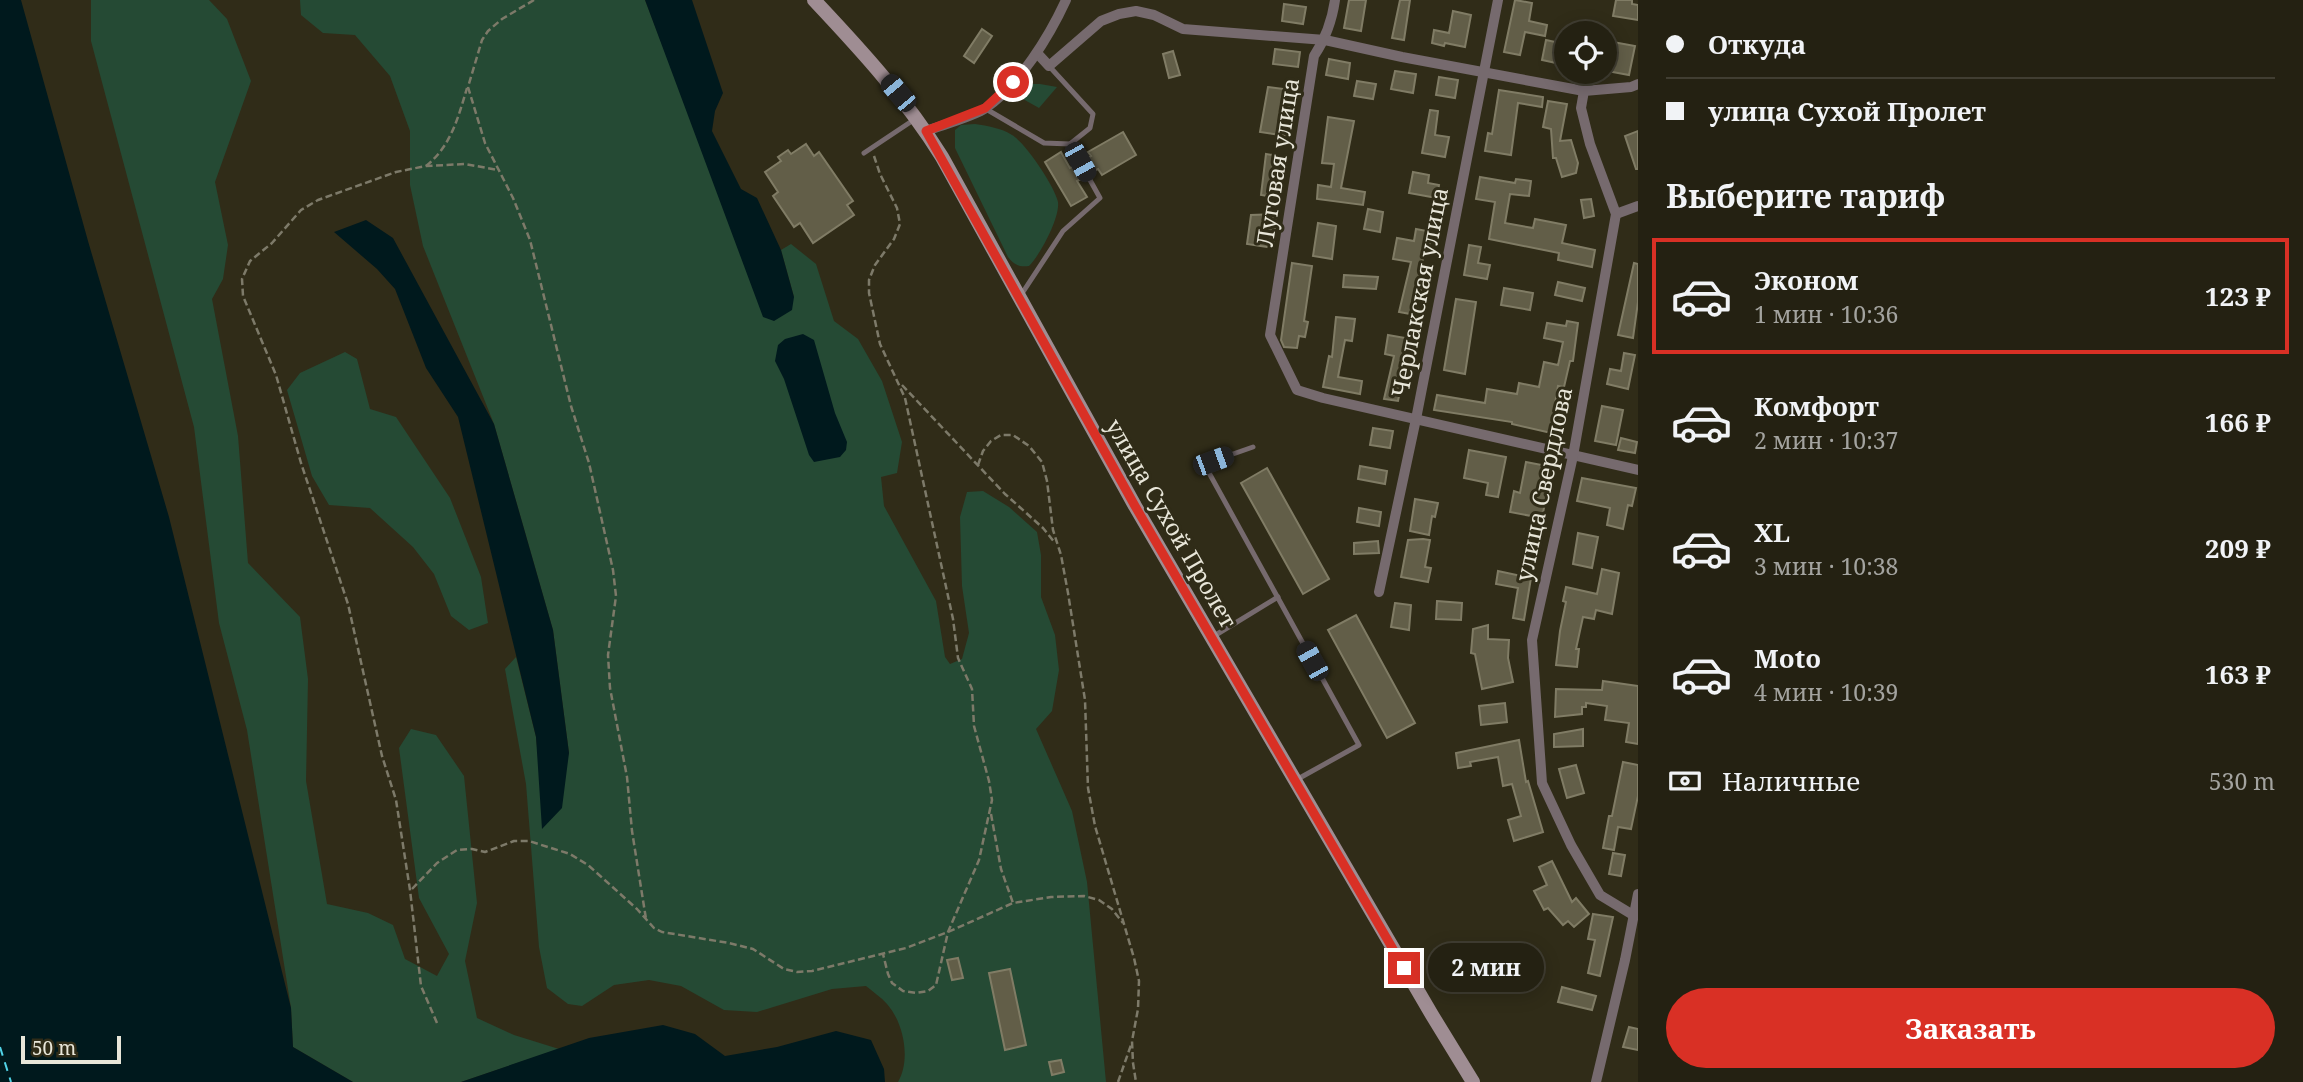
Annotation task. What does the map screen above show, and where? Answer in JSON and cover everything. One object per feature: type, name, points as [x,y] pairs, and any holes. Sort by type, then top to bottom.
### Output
[{"type":"main road","name":"улица Сухой Пролет","points":[[814,0],[874,64],[926,131],[1211,637],[1473,1082]]},
{"type":"street","points":[[926,131],[985,108],[1013,82],[1037,53],[1066,0]]},
{"type":"street","name":"Луговая улица","points":[[1335,0],[1333,18],[1325,40],[1314,56],[1270,335],[1297,390],[1416,419]]},
{"type":"street","name":"Черлакская улица","points":[[1378,592],[1416,419],[1497,0]]},
{"type":"street","points":[[1037,53],[1049,66],[1101,21],[1136,11],[1154,15],[1183,29],[1325,40],[1584,91],[1632,87],[1638,84]]},
{"type":"street","points":[[1584,91],[1581,108],[1590,144],[1616,214],[1638,206]]},
{"type":"street","name":"улица Свердлова","points":[[1616,214],[1573,456],[1532,640],[1542,783],[1571,845],[1600,895],[1633,915]]},
{"type":"street","points":[[1416,419],[1638,470]]},
{"type":"street","points":[[1596,1082],[1638,894]]},
{"type":"street","points":[[1625,960],[1638,964]]},
{"type":"lane","points":[[985,108],[1044,143],[1070,144],[1090,128],[1093,114],[1049,66]]},
{"type":"lane","points":[[864,153],[917,117]]},
{"type":"lane","points":[[1019,298],[1063,231],[1100,198],[1070,144]]},
{"type":"lane","points":[[1253,447],[1213,461],[1208,471],[1359,745],[1295,780]]},
{"type":"lane","points":[[1211,637],[1278,597]]},
{"type":"path","points":[[426,166],[446,145],[455,125],[482,40],[502,19],[534,0]]},
{"type":"path","points":[[467,87],[477,119],[530,240],[571,406],[589,463],[613,570],[616,596],[608,655],[610,688],[627,777],[632,831],[646,919]]},
{"type":"path","points":[[876,145],[874,158],[897,208],[900,224],[894,239],[875,265],[869,280],[869,293],[880,344],[905,398],[953,619],[958,658],[972,689],[974,726],[989,781],[990,812],[1001,869],[1013,903]]},
{"type":"path","points":[[437,1023],[421,986],[396,800],[382,756],[348,604],[301,463],[276,375],[243,296],[242,279],[250,261],[272,243],[301,210],[318,200],[396,172],[426,166],[465,164],[498,170]]},
{"type":"path","points":[[899,382],[1057,545]]},
{"type":"path","points":[[978,465],[983,451],[992,441],[1001,435],[1013,435],[1029,446],[1042,462],[1047,481],[1053,530],[1070,605],[1085,700],[1088,788],[1092,813],[1139,981],[1138,1009],[1132,1041],[1118,1082]]},
{"type":"path","points":[[883,954],[892,983],[903,991],[928,991],[936,985],[948,932],[979,860],[990,812]]},
{"type":"path","points":[[410,890],[437,863],[457,850],[485,852],[514,841],[529,841],[570,854],[588,865],[654,928],[662,932],[753,949],[784,969],[797,972],[883,954],[948,932],[1013,903],[1051,897],[1084,896],[1099,900],[1112,909],[1123,923]]},
{"type":"path","points":[[1132,1041],[1136,1082]]},
{"type":"green space","points":[[91,0],[209,0],[227,19],[251,81],[215,182],[228,245],[223,279],[212,299],[238,436],[248,563],[300,617],[308,679],[306,781],[327,904],[368,913],[393,925],[405,959],[437,976],[449,954],[419,898],[399,748],[411,729],[436,735],[464,776],[477,903],[465,961],[477,1018],[514,1035],[559,1049],[461,1082],[353,1082],[293,1047],[291,1008],[247,730],[219,623],[194,427],[91,41]]},
{"type":"green space","points":[[300,0],[645,0],[702,148],[794,297],[781,250],[791,244],[816,264],[834,321],[858,339],[882,381],[902,442],[897,473],[881,477],[884,506],[936,601],[945,657],[950,664],[962,659],[969,633],[962,586],[960,517],[967,492],[983,491],[1009,507],[1037,532],[1041,555],[1041,597],[1055,635],[1059,670],[1052,711],[1036,729],[1072,811],[1087,882],[1106,1082],[898,1082],[905,1053],[898,1021],[887,1004],[866,986],[832,989],[757,1012],[724,1010],[681,986],[649,980],[614,985],[582,1006],[568,1004],[547,988],[539,947],[526,784],[505,669],[516,657],[536,737],[545,825],[569,753],[553,630],[494,424],[423,246],[410,185],[410,131],[390,76],[355,35],[323,33],[301,15]]},
{"type":"green space","points":[[1025,84],[1057,87],[1039,108],[1020,95],[1021,86]]},
{"type":"green space","points":[[975,124],[1003,131],[1018,140],[1039,166],[1056,195],[1058,209],[1053,226],[1029,266],[1017,265],[1008,257],[955,148],[955,130],[961,125]]},
{"type":"green space","points":[[345,352],[357,359],[370,409],[396,417],[450,498],[481,577],[488,623],[469,630],[451,616],[434,574],[413,547],[370,508],[329,505],[312,476],[287,390],[300,373]]},
{"type":"water","points":[[0,0],[21,0],[169,517],[291,1008],[293,1047],[353,1082],[0,1082]]},
{"type":"water","points":[[645,0],[692,0],[723,93],[715,111],[712,131],[741,189],[757,198],[781,250],[794,297],[792,310],[774,321],[763,317]]},
{"type":"water","points":[[366,220],[393,238],[494,424],[553,630],[569,753],[562,808],[542,829],[536,737],[458,417],[426,368],[395,289],[377,269],[334,232]]},
{"type":"water","points":[[803,334],[814,340],[835,413],[847,442],[846,450],[840,457],[814,462],[809,455],[784,379],[775,361],[778,345],[785,339]]},
{"type":"water","points":[[663,1025],[695,1034],[725,1056],[777,1047],[836,1031],[871,1040],[884,1069],[885,1082],[461,1082],[589,1038]]},
{"type":"building","points":[[1349,0],[1366,0],[1361,31],[1344,28]]},
{"type":"building","points":[[1400,0],[1410,0],[1404,40],[1392,38]]},
{"type":"building","points":[[1515,0],[1532,3],[1529,21],[1547,25],[1545,36],[1525,32],[1520,55],[1504,52]]},
{"type":"building","points":[[1616,0],[1632,0],[1632,4],[1638,5],[1638,20],[1613,16]]},
{"type":"building","points":[[1284,4],[1306,7],[1303,24],[1282,21]]},
{"type":"building","points":[[1453,11],[1471,15],[1465,47],[1432,43],[1434,30],[1449,33]]},
{"type":"building","points":[[982,29],[992,36],[974,63],[964,56]]},
{"type":"building","points":[[1546,40],[1554,42],[1554,63],[1542,60]]},
{"type":"building","points":[[1617,43],[1635,46],[1629,75],[1617,73]]},
{"type":"building","points":[[1275,49],[1300,52],[1298,67],[1273,64]]},
{"type":"building","points":[[1173,51],[1180,75],[1169,78],[1163,54]]},
{"type":"building","points":[[1329,59],[1350,63],[1348,79],[1326,75]]},
{"type":"building","points":[[1395,71],[1416,74],[1413,93],[1391,89]]},
{"type":"building","points":[[1439,77],[1458,80],[1455,98],[1436,95]]},
{"type":"building","points":[[1357,81],[1376,84],[1373,99],[1354,96]]},
{"type":"building","points":[[1268,87],[1292,90],[1287,119],[1290,119],[1288,136],[1260,132]]},
{"type":"building","points":[[1499,90],[1543,97],[1542,107],[1518,103],[1511,155],[1485,151],[1488,133],[1492,134]]},
{"type":"building","points":[[1548,101],[1567,104],[1560,141],[1571,140],[1578,163],[1576,173],[1562,177],[1556,158],[1553,158],[1551,129],[1543,127]]},
{"type":"building","points":[[1430,110],[1438,111],[1435,135],[1449,137],[1445,157],[1422,153]]},
{"type":"building","points":[[1328,117],[1354,121],[1341,188],[1365,192],[1363,205],[1317,199],[1318,185],[1331,187],[1334,164],[1322,163]]},
{"type":"building","points":[[1638,131],[1638,169],[1636,169],[1625,136]]},
{"type":"building","points":[[1123,132],[1136,155],[1102,175],[1098,169],[1092,172],[1085,160],[1091,156],[1088,152]]},
{"type":"building","points":[[806,144],[814,156],[819,152],[853,201],[847,205],[854,215],[813,243],[800,223],[794,227],[773,196],[778,192],[765,172],[781,161],[778,157],[788,150],[791,154]]},
{"type":"building","points":[[1061,152],[1070,168],[1076,165],[1083,178],[1077,181],[1087,197],[1071,206],[1045,162]]},
{"type":"building","points":[[1266,154],[1286,157],[1280,198],[1261,195]]},
{"type":"building","points":[[1413,172],[1429,175],[1428,183],[1439,185],[1437,198],[1409,193]]},
{"type":"building","points":[[1480,177],[1515,183],[1516,179],[1531,181],[1529,196],[1510,194],[1505,223],[1533,228],[1535,219],[1566,225],[1562,243],[1595,250],[1592,267],[1558,260],[1559,253],[1489,239],[1495,202],[1476,199]]},
{"type":"building","points":[[1591,199],[1594,216],[1584,218],[1581,200]]},
{"type":"building","points":[[1368,209],[1383,212],[1380,232],[1364,229]]},
{"type":"building","points":[[1276,214],[1273,248],[1247,244],[1251,215]]},
{"type":"building","points":[[1318,223],[1336,226],[1332,259],[1313,256]]},
{"type":"building","points":[[1416,229],[1432,232],[1430,244],[1426,243],[1417,289],[1421,290],[1416,315],[1399,312],[1411,262],[1393,259],[1397,238],[1414,241]]},
{"type":"building","points":[[1469,245],[1481,247],[1478,263],[1490,265],[1487,279],[1464,275]]},
{"type":"building","points":[[1292,263],[1312,266],[1304,321],[1308,322],[1305,337],[1299,336],[1297,348],[1284,347],[1281,340]]},
{"type":"building","points":[[1634,263],[1638,264],[1638,302],[1633,338],[1618,335]]},
{"type":"building","points":[[1344,275],[1378,277],[1376,289],[1343,287]]},
{"type":"building","points":[[1558,282],[1585,288],[1582,301],[1555,295]]},
{"type":"building","points":[[1504,288],[1533,293],[1530,310],[1501,305]]},
{"type":"building","points":[[1456,299],[1476,302],[1465,374],[1444,370]]},
{"type":"building","points":[[1336,317],[1355,319],[1352,341],[1345,340],[1338,377],[1362,381],[1360,394],[1323,387],[1329,356],[1332,357]]},
{"type":"building","points":[[1567,321],[1578,323],[1573,361],[1570,361],[1564,387],[1558,386],[1553,416],[1563,418],[1560,435],[1512,422],[1434,410],[1437,395],[1485,403],[1487,389],[1517,394],[1519,383],[1539,387],[1544,362],[1558,365],[1563,342],[1544,338],[1547,323],[1566,326]]},
{"type":"building","points":[[1388,335],[1411,339],[1398,401],[1384,399],[1394,356],[1385,354]]},
{"type":"building","points":[[1624,353],[1635,355],[1628,389],[1607,384],[1610,369],[1621,371]]},
{"type":"building","points":[[1602,406],[1623,410],[1616,445],[1595,441]]},
{"type":"building","points":[[1373,428],[1393,431],[1390,448],[1370,445]]},
{"type":"building","points":[[1621,438],[1637,442],[1635,453],[1618,450]]},
{"type":"building","points":[[1469,450],[1506,457],[1498,497],[1486,495],[1488,483],[1464,478]]},
{"type":"building","points":[[1526,462],[1552,467],[1542,518],[1510,512],[1514,491],[1520,493]]},
{"type":"building","points":[[1360,466],[1387,471],[1385,484],[1358,479]]},
{"type":"building","points":[[1267,468],[1329,579],[1303,594],[1241,483]]},
{"type":"building","points":[[1582,478],[1636,488],[1632,506],[1628,505],[1623,529],[1607,525],[1610,508],[1577,501]]},
{"type":"building","points":[[1415,499],[1438,503],[1435,517],[1432,516],[1429,535],[1410,531]]},
{"type":"building","points":[[1359,508],[1381,512],[1379,526],[1357,522]]},
{"type":"building","points":[[1578,533],[1598,537],[1592,568],[1573,564]]},
{"type":"building","points":[[1408,540],[1430,540],[1425,567],[1431,568],[1428,582],[1401,577]]},
{"type":"building","points":[[1378,541],[1379,553],[1354,554],[1354,543]]},
{"type":"building","points":[[1602,569],[1619,573],[1612,614],[1596,610],[1594,619],[1583,617],[1576,649],[1579,649],[1577,667],[1556,665],[1566,587],[1597,594]]},
{"type":"building","points":[[1498,571],[1531,578],[1524,620],[1513,618],[1518,588],[1496,584]]},
{"type":"building","points":[[1437,601],[1462,603],[1461,620],[1436,619]]},
{"type":"building","points":[[1395,603],[1411,605],[1409,630],[1391,627]]},
{"type":"building","points":[[1356,615],[1415,723],[1387,738],[1328,630]]},
{"type":"building","points":[[1488,625],[1488,639],[1509,640],[1508,658],[1513,682],[1482,689],[1475,654],[1471,653],[1473,629]]},
{"type":"building","points":[[1603,681],[1638,686],[1638,744],[1626,742],[1629,723],[1605,720],[1607,706],[1586,703],[1586,707],[1582,707],[1582,714],[1555,717],[1556,689],[1602,690]]},
{"type":"building","points":[[1505,703],[1507,722],[1481,725],[1479,706]]},
{"type":"building","points":[[1583,729],[1583,746],[1554,747],[1554,734]]},
{"type":"building","points":[[1519,740],[1526,782],[1528,781],[1543,832],[1514,841],[1508,820],[1521,816],[1512,784],[1503,786],[1498,757],[1470,762],[1471,766],[1458,768],[1456,753]]},
{"type":"building","points":[[1623,762],[1638,765],[1638,796],[1631,829],[1618,827],[1614,850],[1603,848]]},
{"type":"building","points":[[1576,765],[1584,793],[1567,798],[1559,769]]},
{"type":"building","points":[[1613,853],[1625,855],[1621,876],[1609,874]]},
{"type":"building","points":[[1552,861],[1572,902],[1576,898],[1589,914],[1574,927],[1568,921],[1563,925],[1548,908],[1544,910],[1534,891],[1547,885],[1539,867]]},
{"type":"building","points":[[1593,914],[1613,917],[1600,976],[1588,973],[1595,940],[1588,939]]},
{"type":"building","points":[[958,958],[963,978],[952,980],[947,960]]},
{"type":"building","points":[[1010,969],[1026,1045],[1005,1050],[989,973]]},
{"type":"building","points":[[1562,987],[1596,996],[1592,1010],[1558,1002]]},
{"type":"building","points":[[1629,1027],[1638,1029],[1638,1050],[1623,1047]]},
{"type":"building","points":[[1061,1060],[1064,1072],[1052,1075],[1049,1062]]},
{"type":"ferry route","points":[[0,1047],[11,1082]]},
{"type":"route","points":[[1013,82],[985,108],[926,131],[1135,506],[1404,968]]}]
